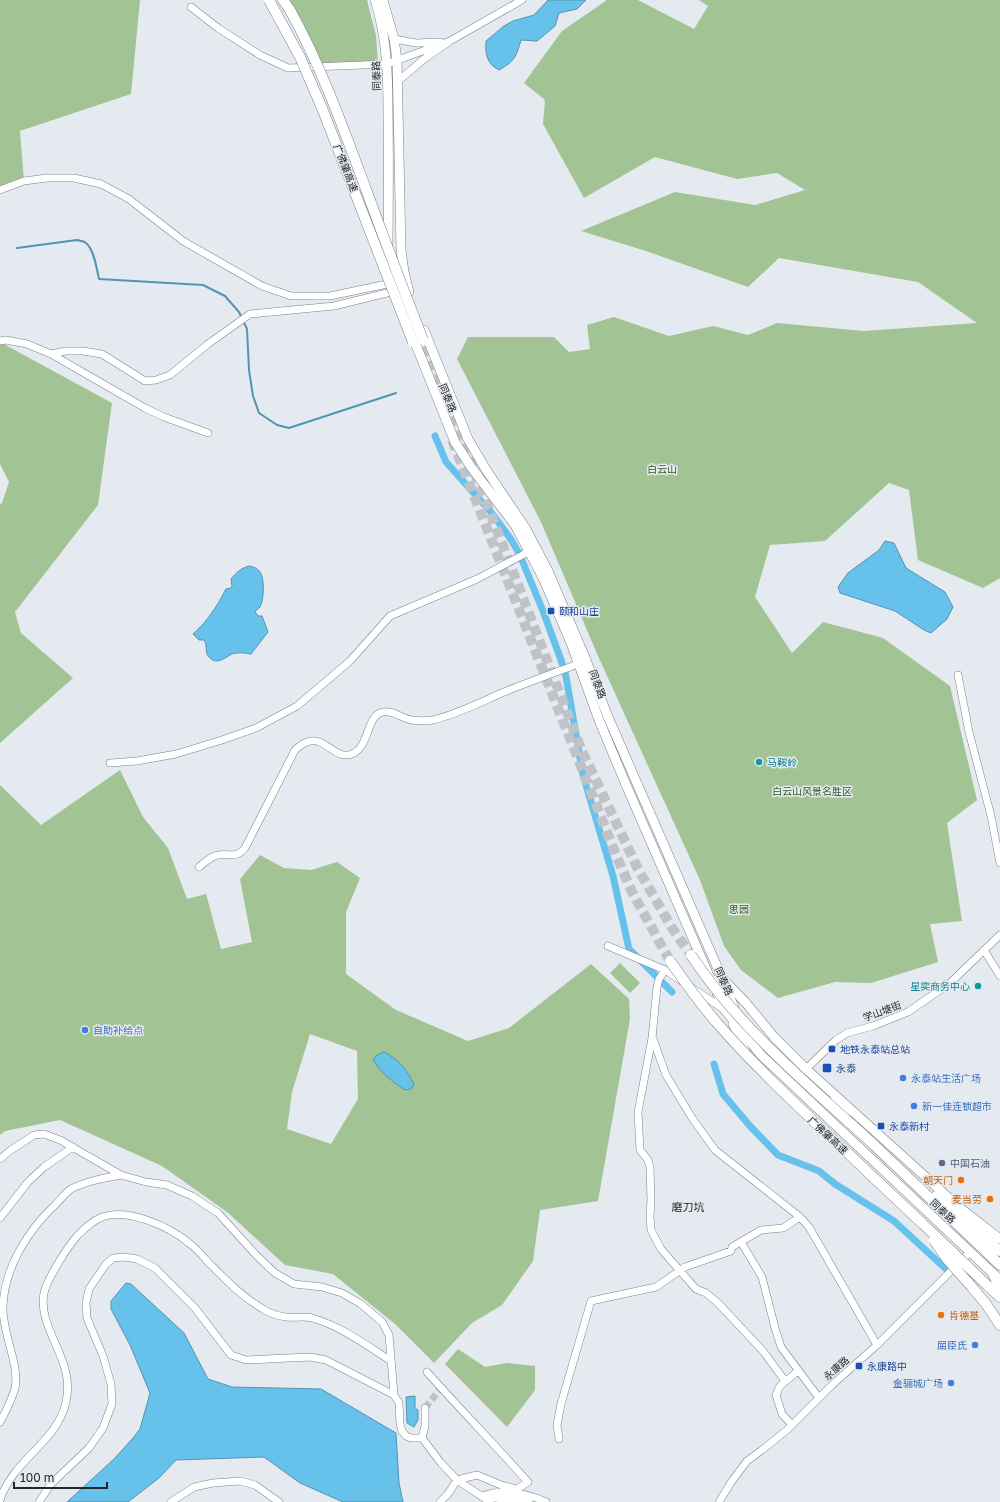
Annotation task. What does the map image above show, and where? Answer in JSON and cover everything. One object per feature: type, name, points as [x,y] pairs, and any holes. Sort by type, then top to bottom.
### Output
[{"type":"highway","name":"广佛肇高速","points":[[269,0],[294,46],[322,108],[413,342]]},
{"type":"highway","name":"广佛肇高速","points":[[283,0],[307,43],[335,105],[423,340]]},
{"type":"highway","points":[[691,955],[711,984],[776,1054],[1000,1265]]},
{"type":"highway","name":"广佛肇高速","points":[[667,966],[741,1050],[768,1077],[1000,1297]]},
{"type":"highway","points":[[873,1144],[953,1210],[1000,1252]]},
{"type":"highway","points":[[923,1224],[947,1259],[1000,1315]]},
{"type":"highway","points":[[972,1286],[1000,1325]]},
{"type":"main road","name":"同泰路","points":[[376,0],[384,29],[387,64],[389,133],[388,263],[393,287],[454,439],[471,467],[515,525],[530,551],[566,630],[616,760],[725,1010],[761,1055],[1000,1280]]},
{"type":"main road","name":"同泰路","points":[[383,0],[394,39],[397,60],[401,250],[404,272],[410,293],[468,439],[530,536],[548,571],[586,660],[608,717],[722,978],[742,999],[774,1038],[806,1069],[965,1212],[1000,1239]]},
{"type":"main road","points":[[725,1010],[733,1000],[738,998],[742,999]]},
{"type":"street","points":[[397,82],[424,59],[450,41],[522,0]]},
{"type":"street","points":[[192,7],[218,28],[260,55],[288,68],[387,64],[450,41]]},
{"type":"street","points":[[394,39],[416,43],[450,41]]},
{"type":"street","points":[[0,190],[24,181],[47,178],[74,178],[101,184],[129,199],[183,241],[262,286],[291,296],[330,296],[393,287]]},
{"type":"street","points":[[51,354],[66,351],[83,351],[102,354],[145,381],[156,380],[170,375],[224,332],[250,314],[334,306],[393,287]]},
{"type":"street","points":[[0,341],[6,340],[27,344],[51,354],[145,408],[164,417],[208,433]]},
{"type":"street","points":[[110,763],[137,762],[176,754],[256,728],[297,706],[350,662],[390,616],[477,579],[530,551]]},
{"type":"street","points":[[199,867],[217,855],[241,854],[295,750],[302,743],[311,740],[320,742],[343,755],[350,755],[356,753],[363,744],[373,718],[383,712],[395,713],[411,720],[432,720],[461,712],[526,683],[578,664]]},
{"type":"street","points":[[958,675],[969,732],[991,816],[1000,863]]},
{"type":"street","name":"学山塘街","points":[[806,1069],[836,1040],[847,1033],[873,1026],[908,1012],[950,983],[1000,935]]},
{"type":"street","points":[[608,946],[650,964],[667,966],[725,1010]]},
{"type":"street","points":[[984,950],[1000,976]]},
{"type":"street","points":[[667,966],[659,979],[657,987],[652,1038],[638,1112],[640,1150],[648,1160],[650,1167],[651,1230],[661,1249],[696,1289],[706,1293],[728,1314],[763,1352],[785,1381]]},
{"type":"street","points":[[711,980],[722,978],[736,1009],[764,1042],[823,1096],[857,1116]]},
{"type":"street","points":[[652,1038],[666,1075],[692,1118],[715,1150],[800,1217],[810,1228],[878,1345]]},
{"type":"street","points":[[0,1159],[34,1135],[44,1134],[60,1140],[121,1175],[146,1182],[167,1185],[192,1196],[218,1213],[257,1256],[275,1273],[294,1284],[322,1286],[342,1292],[361,1304],[382,1322],[389,1335],[394,1395],[399,1403],[400,1424],[402,1431],[406,1436],[411,1438],[422,1438]]},
{"type":"street","points":[[0,1218],[28,1182],[44,1167],[73,1147]]},
{"type":"street","points":[[0,1422],[9,1405],[15,1387],[15,1371],[4,1327],[3,1307],[6,1287],[14,1260],[27,1237],[47,1212],[70,1190],[91,1181],[121,1175]]},
{"type":"street","points":[[0,1500],[18,1467],[51,1434],[62,1417],[67,1401],[68,1380],[65,1365],[47,1324],[44,1310],[44,1292],[75,1239],[87,1225],[103,1217],[122,1215],[146,1219],[168,1230],[189,1242],[240,1293],[265,1310],[285,1317],[310,1317],[326,1322],[352,1336],[391,1361]]},
{"type":"street","points":[[559,1439],[557,1425],[561,1404],[591,1301],[656,1287],[680,1270],[731,1251],[732,1246],[742,1242],[761,1230],[783,1228],[800,1217]]},
{"type":"street","points":[[742,1242],[762,1276],[781,1348],[819,1398]]},
{"type":"street","name":"永康路","points":[[719,1502],[747,1460],[762,1450],[792,1425],[819,1398],[878,1345],[970,1252]]},
{"type":"street","points":[[39,1502],[51,1484],[89,1448],[104,1428],[112,1404],[111,1384],[103,1356],[87,1318],[86,1303],[89,1289],[106,1264],[113,1258],[124,1257],[138,1259],[155,1268],[195,1308],[231,1355],[246,1360],[310,1358],[326,1360],[394,1395]]},
{"type":"street","points":[[990,1271],[1000,1290]]},
{"type":"street","points":[[792,1425],[782,1414],[776,1395],[780,1386],[798,1371]]},
{"type":"street","points":[[427,1372],[528,1482],[517,1489],[501,1485],[476,1475],[457,1480],[448,1494],[440,1502]]},
{"type":"street","points":[[422,1438],[426,1426],[425,1408]]},
{"type":"street","points":[[422,1438],[441,1463],[457,1480],[490,1502]]},
{"type":"street","points":[[171,1502],[194,1487],[213,1483],[240,1481],[255,1485],[279,1502]]},
{"type":"street","points":[[482,1496],[492,1492],[520,1493],[546,1502]]},
{"type":"street","points":[[482,1496],[493,1499],[515,1498],[529,1502]]},
{"type":"green space","points":[[0,0],[140,0],[131,94],[20,131],[24,181],[0,190]]},
{"type":"green space","points":[[288,0],[367,0],[376,36],[378,64],[322,67]]},
{"type":"green space","name":"白云山","points":[[607,0],[638,0],[694,29],[708,6],[699,0],[1000,0],[1000,578],[983,588],[918,560],[909,490],[889,483],[825,541],[770,545],[755,597],[792,653],[823,622],[883,638],[950,686],[977,800],[947,823],[962,921],[930,924],[938,962],[871,983],[835,982],[778,998],[741,970],[724,946],[700,880],[598,656],[541,522],[457,359],[468,337],[554,337],[569,352],[590,349],[587,325],[614,317],[669,336],[713,326],[748,335],[777,323],[864,331],[977,323],[918,282],[779,258],[748,287],[646,251],[581,231],[675,192],[755,205],[805,190],[777,173],[737,179],[655,157],[584,198],[543,124],[545,100],[524,83],[562,31]]},
{"type":"green space","points":[[0,342],[112,403],[98,505],[15,612],[21,633],[73,678],[0,743],[0,504],[2,503],[9,482],[0,464]]},
{"type":"green space","points":[[120,770],[143,817],[168,848],[187,899],[206,894],[221,949],[252,942],[240,879],[260,855],[284,868],[311,870],[337,862],[360,878],[346,912],[346,974],[396,1010],[468,1041],[509,1028],[591,964],[629,999],[630,1019],[598,1201],[540,1210],[533,1261],[502,1305],[472,1323],[434,1363],[395,1324],[333,1274],[285,1265],[227,1212],[162,1166],[60,1120],[5,1131],[0,1135],[0,785],[41,825]],"holes":[[[310,1034],[357,1051],[358,1099],[331,1144],[287,1129],[292,1092]]]},
{"type":"green space","points":[[620,963],[640,983],[630,993],[610,973]]},
{"type":"green space","points":[[458,1349],[485,1367],[507,1363],[535,1366],[535,1390],[507,1427],[445,1364]]},
{"type":"water","points":[[548,0],[586,0],[577,9],[559,13],[555,26],[537,41],[521,40],[516,55],[512,61],[499,70],[495,68],[489,62],[486,50],[486,41],[504,26],[513,21],[534,15]]},
{"type":"water","points":[[885,541],[894,543],[906,568],[945,592],[953,607],[947,619],[931,633],[895,611],[840,593],[838,587],[848,573],[879,550]]},
{"type":"water","points":[[249,566],[257,569],[262,575],[262,600],[260,607],[255,612],[258,616],[262,616],[268,632],[251,654],[234,653],[218,661],[212,660],[206,651],[206,644],[204,640],[199,640],[193,634],[212,613],[226,589],[231,588],[231,579],[239,571]]},
{"type":"water","points":[[384,1052],[394,1058],[406,1070],[414,1085],[411,1089],[405,1090],[388,1077],[376,1065],[373,1060],[377,1055]]},
{"type":"water","points":[[126,1283],[131,1284],[184,1333],[208,1379],[232,1387],[321,1389],[396,1433],[399,1483],[403,1502],[343,1502],[300,1483],[264,1457],[176,1460],[159,1478],[128,1502],[67,1502],[114,1459],[140,1429],[150,1393],[130,1345],[111,1309],[111,1301]]},
{"type":"water","points":[[415,1396],[415,1408],[418,1410],[418,1420],[414,1427],[407,1423],[406,1397]]},
{"type":"waterway","points":[[17,248],[77,240],[85,242],[89,246],[95,260],[99,279],[203,285],[225,296],[239,312],[247,329],[249,370],[253,396],[259,413],[277,425],[289,428],[396,393]]},
{"type":"waterway","points":[[435,436],[446,462],[490,511],[519,553],[543,611],[565,671],[583,775],[613,876],[629,949],[672,992]]},
{"type":"waterway","points":[[714,1064],[723,1094],[750,1126],[778,1155],[819,1171],[835,1184],[894,1221],[946,1269]]},
{"type":"tunnel","points":[[426,346],[582,751],[638,869],[672,928],[691,955]]},
{"type":"tunnel","points":[[452,440],[616,855],[632,892],[670,961]]},
{"type":"tunnel","points":[[425,1408],[441,1388]]},
{"type":"place","name":"颐和山庄","points":[[551,611]]},
{"type":"place","name":"马鞍岭","points":[[759,762]]},
{"type":"place","name":"星奕商务中心","points":[[978,986]]},
{"type":"place","name":"自助补给点","points":[[85,1030]]},
{"type":"place","name":"地铁永泰站总站","points":[[832,1049]]},
{"type":"place","name":"永泰","points":[[827,1068]]},
{"type":"place","name":"永泰站生活广场","points":[[903,1078]]},
{"type":"place","name":"新一佳连锁超市","points":[[914,1106]]},
{"type":"place","name":"永泰新村","points":[[881,1126]]},
{"type":"place","name":"中国石油","points":[[942,1163]]},
{"type":"place","name":"朝天门","points":[[961,1180]]},
{"type":"place","name":"麦当劳","points":[[990,1199]]},
{"type":"place","name":"肯德基","points":[[941,1315]]},
{"type":"place","name":"屈臣氏","points":[[975,1345]]},
{"type":"place","name":"永康路中","points":[[859,1366]]},
{"type":"place","name":"金骊城广场","points":[[951,1383]]},
{"type":"district","name":"磨刀坑","points":[[688,1207]]},
{"type":"park label","name":"白云山风景名胜区","points":[[812,791]]},
{"type":"park label","name":"思园","points":[[739,909]]}]
